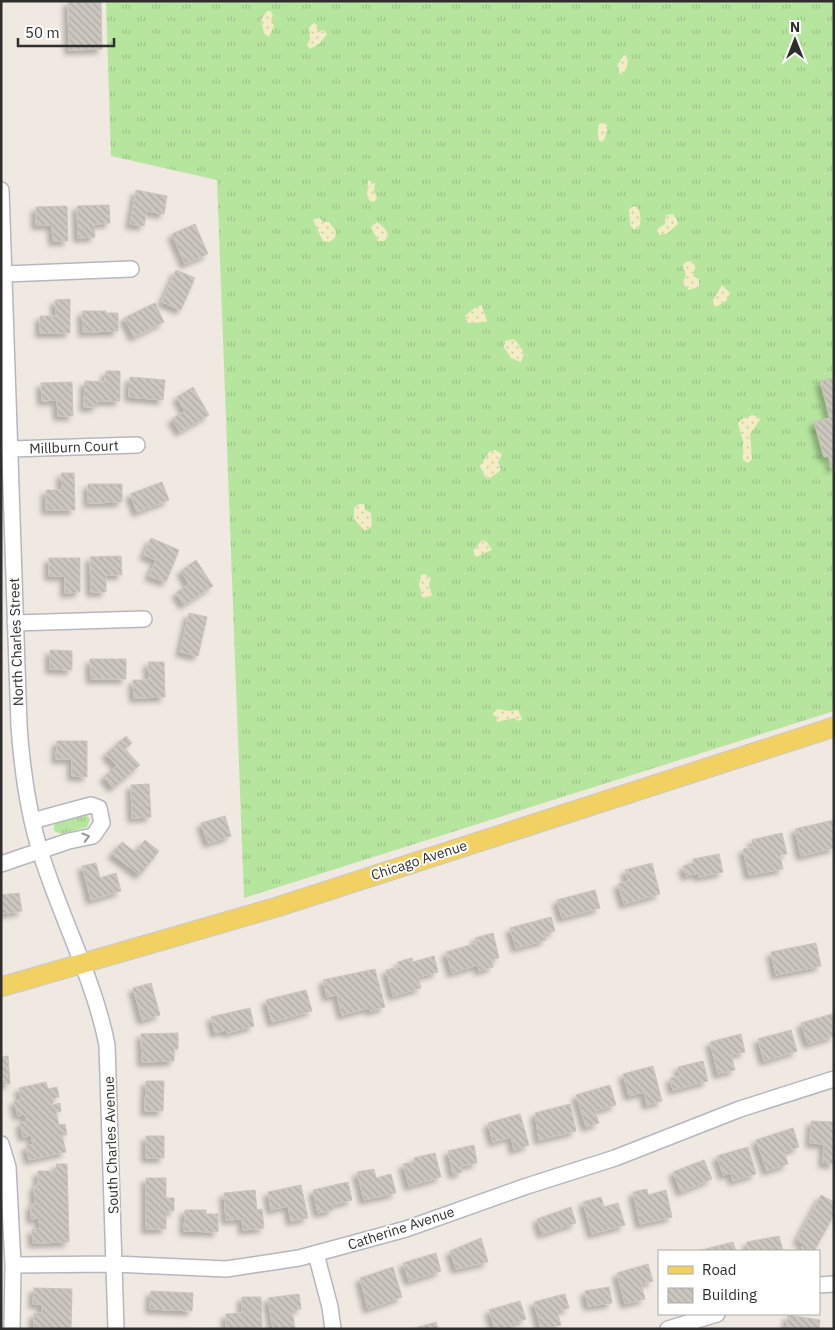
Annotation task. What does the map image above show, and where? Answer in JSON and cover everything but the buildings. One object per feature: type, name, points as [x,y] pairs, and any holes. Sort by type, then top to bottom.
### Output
[{"type":"main road","name":"Chicago Avenue","points":[[1,987],[82,965],[276,907],[834,726]]},
{"type":"street","name":"North Charles Street","points":[[1,191],[5,274],[5,365],[11,449],[7,560],[15,623],[22,766],[40,852],[82,965]]},
{"type":"street","points":[[5,274],[131,269]]},
{"type":"street","name":"Millburn Court","points":[[11,449],[137,444]]},
{"type":"street","points":[[15,623],[144,619]]},
{"type":"street","points":[[1,864],[93,836],[102,823],[102,816],[99,808],[91,805],[32,821]]},
{"type":"street","name":"South Charles Avenue","points":[[82,965],[97,1004],[107,1045],[116,1329]]},
{"type":"street","name":"Catherine Avenue","points":[[13,1265],[114,1264],[198,1270],[226,1269],[249,1267],[316,1254],[406,1229],[514,1190],[615,1158],[740,1109],[834,1079]]},
{"type":"street","points":[[1,1144],[8,1167],[13,1265],[12,1329]]},
{"type":"street","points":[[316,1254],[333,1329]]},
{"type":"street","points":[[820,1285],[834,1284]]},
{"type":"street","points":[[668,1329],[714,1315]]},
{"type":"green space","points":[[106,1],[834,1],[834,711],[244,898],[217,180],[111,156]]},
{"type":"green space","points":[[85,814],[90,819],[87,827],[61,834],[54,831],[54,825],[57,821]]},
{"type":"sand","points":[[267,11],[271,11],[273,16],[271,19],[274,26],[269,37],[264,33],[261,20]]},
{"type":"sand","points":[[314,22],[318,27],[317,33],[323,30],[327,34],[320,43],[310,49],[307,46],[310,38],[309,28]]},
{"type":"sand","points":[[624,55],[628,57],[627,67],[623,74],[620,74],[617,66]]},
{"type":"sand","points":[[603,122],[607,125],[607,131],[604,140],[601,142],[598,139],[598,125]]},
{"type":"sand","points":[[368,180],[375,183],[374,191],[377,198],[373,203],[367,198]]},
{"type":"sand","points":[[636,206],[640,214],[638,229],[634,229],[630,225],[629,210]]},
{"type":"sand","points":[[673,214],[678,224],[668,233],[659,235],[657,229],[665,224],[666,215]]},
{"type":"sand","points":[[319,217],[323,222],[329,222],[336,231],[335,238],[329,242],[323,241],[313,220]]},
{"type":"sand","points":[[377,222],[387,232],[388,237],[384,241],[378,241],[371,227]]},
{"type":"sand","points":[[693,261],[695,267],[693,276],[699,279],[699,287],[688,290],[683,283],[686,275],[683,266],[685,262]]},
{"type":"sand","points":[[722,285],[730,293],[726,301],[716,307],[712,302]]},
{"type":"sand","points":[[482,305],[487,322],[468,323],[465,316],[476,307]]},
{"type":"sand","points":[[513,339],[524,353],[521,362],[511,358],[504,347],[505,341]]},
{"type":"sand","points":[[752,415],[759,417],[760,420],[750,434],[752,459],[748,463],[743,460],[743,441],[738,423]]},
{"type":"sand","points":[[495,450],[502,454],[498,463],[501,470],[487,480],[480,466],[489,452]]},
{"type":"sand","points":[[359,504],[364,504],[365,510],[371,513],[372,526],[365,531],[354,519],[354,508]]},
{"type":"sand","points":[[482,540],[487,542],[492,550],[476,557],[473,551]]},
{"type":"sand","points":[[424,574],[431,578],[429,585],[432,595],[427,598],[422,597],[419,585],[421,575]]},
{"type":"sand","points":[[498,709],[518,710],[522,719],[519,721],[514,718],[497,722],[496,717],[492,714]]}]
